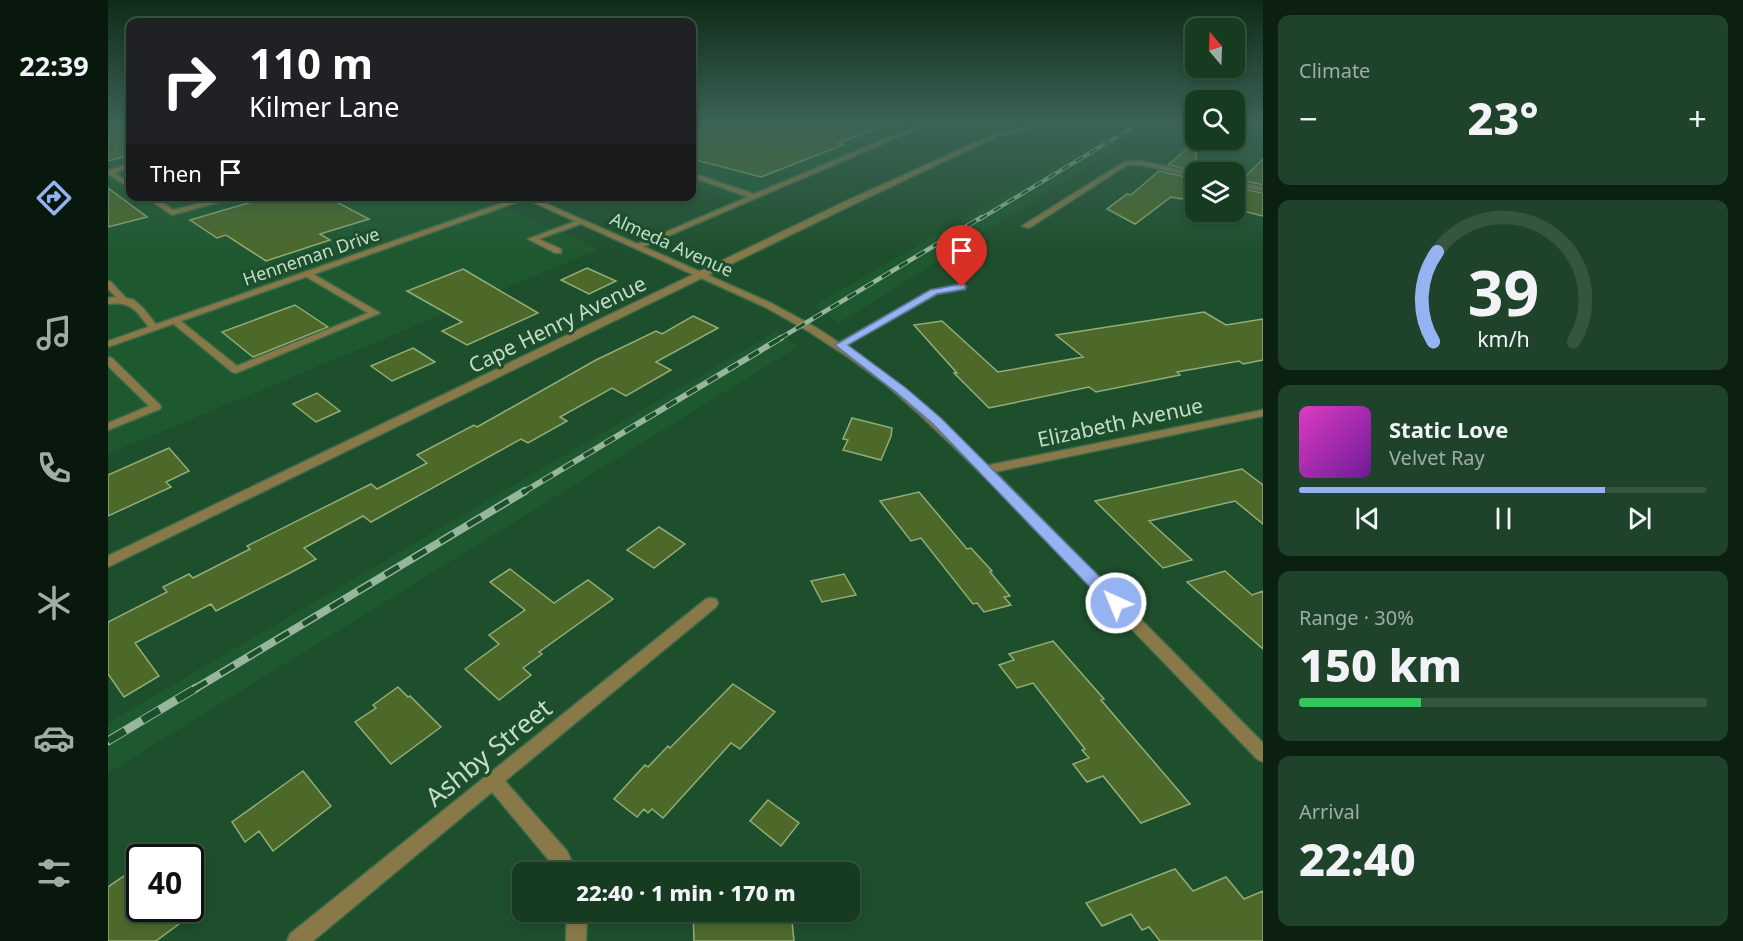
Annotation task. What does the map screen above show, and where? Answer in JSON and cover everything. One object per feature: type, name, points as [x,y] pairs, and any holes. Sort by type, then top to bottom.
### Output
[{"type":"street","points":[[124,168],[110,172],[126,183]]},
{"type":"street","points":[[637,246],[820,168]]},
{"type":"street","name":"Cape Henry Avenue","points":[[108,562],[698,275],[926,168]]},
{"type":"street","points":[[1026,226],[1118,168]]},
{"type":"street","points":[[1164,168],[1185,173]]},
{"type":"street","points":[[696,176],[753,196]]},
{"type":"street","points":[[1245,185],[1263,189]]},
{"type":"street","points":[[154,201],[172,213],[219,201]]},
{"type":"street","name":"Henneman Drive","points":[[108,344],[512,201]]},
{"type":"street","name":"Almeda Avenue","points":[[532,201],[637,246],[806,324],[840,345],[902,390],[985,470],[1263,754]]},
{"type":"street","points":[[558,251],[532,239],[582,222]]},
{"type":"street","points":[[175,321],[236,370],[375,313],[308,274]]},
{"type":"street","points":[[108,284],[122,298],[135,304],[154,328]]},
{"type":"street","points":[[840,345],[934,292],[962,287]]},
{"type":"street","points":[[108,301],[122,298]]},
{"type":"street","points":[[108,360],[156,407],[108,427]]},
{"type":"street","name":"Elizabeth Avenue","points":[[985,470],[1263,413]]},
{"type":"street","name":"Ashby Street","points":[[297,941],[711,603]]},
{"type":"street","points":[[493,780],[562,862]]},
{"type":"street","points":[[576,941],[577,922]]},
{"type":"shaded area","points":[[108,168],[126,168],[126,201],[489,201],[599,249],[108,454]]},
{"type":"shaded area","points":[[696,168],[830,168],[744,204],[696,187]]},
{"type":"shaded area","points":[[1051,168],[1087,168],[839,323],[814,306]]},
{"type":"shaded area","points":[[777,331],[797,347],[108,773],[108,723]]},
{"type":"building","points":[[726,168],[784,168],[761,177]]},
{"type":"building","points":[[1254,168],[1263,168],[1263,185],[1245,181],[1245,177]]},
{"type":"building","points":[[1159,171],[1185,177],[1185,196],[1182,199],[1171,197],[1135,224],[1107,209],[1127,194],[1131,195]]},
{"type":"building","points":[[108,188],[147,217],[108,227]]},
{"type":"building","points":[[1245,189],[1263,193],[1263,216],[1245,212]]},
{"type":"building","points":[[255,201],[335,201],[369,219],[320,234],[330,240],[266,261],[226,235],[217,238],[190,220]]},
{"type":"building","points":[[587,268],[616,281],[589,294],[561,280]]},
{"type":"building","points":[[463,269],[538,313],[467,345],[442,331],[462,322],[407,291]]},
{"type":"building","points":[[295,305],[328,327],[253,357],[222,332]]},
{"type":"building","points":[[1204,312],[1226,325],[1263,319],[1263,360],[1243,364],[1239,361],[1177,372],[1180,375],[1096,392],[1089,387],[989,408],[954,373],[957,373],[914,325],[942,321],[998,372],[1083,357],[1056,335]]},
{"type":"building","points":[[693,316],[718,328],[656,362],[671,370],[626,396],[612,388],[560,417],[567,421],[528,443],[521,439],[371,522],[363,516],[304,548],[316,559],[288,574],[216,611],[211,604],[135,643],[159,676],[124,697],[108,674],[108,622],[167,592],[163,587],[189,574],[193,578],[250,549],[247,546],[371,484],[377,489],[427,463],[417,455],[474,425],[477,427],[596,360],[656,331],[662,334]]},
{"type":"building","points":[[413,348],[435,362],[392,381],[371,366]]},
{"type":"building","points":[[317,393],[340,411],[316,422],[293,404]]},
{"type":"building","points":[[852,418],[892,428],[881,460],[843,450],[848,440],[843,439]]},
{"type":"building","points":[[169,448],[189,471],[166,482],[171,487],[108,516],[108,475]]},
{"type":"building","points":[[1242,469],[1263,485],[1263,524],[1235,501],[1149,521],[1192,560],[1163,568],[1095,501]]},
{"type":"building","points":[[919,492],[967,549],[971,548],[992,571],[990,572],[1010,596],[1004,597],[1011,605],[984,612],[977,603],[973,604],[921,538],[911,541],[880,501]]},
{"type":"building","points":[[659,527],[685,544],[654,568],[627,550]]},
{"type":"building","points":[[510,569],[554,603],[588,580],[613,599],[539,652],[542,654],[523,668],[531,675],[499,700],[465,669],[499,644],[489,635],[525,610],[490,582]]},
{"type":"building","points":[[1225,571],[1252,595],[1263,591],[1263,649],[1187,582]]},
{"type":"building","points":[[844,574],[856,595],[822,602],[811,581]]},
{"type":"building","points":[[1053,641],[1190,804],[1141,823],[1103,776],[1087,782],[1073,764],[1089,758],[1082,750],[1085,749],[1033,683],[1017,688],[999,665],[1014,660],[1009,654]]},
{"type":"building","points":[[733,684],[775,712],[740,749],[731,743],[663,818],[652,809],[648,813],[644,809],[637,817],[614,799],[645,765],[648,767],[668,746],[670,748]]},
{"type":"building","points":[[398,687],[441,727],[391,764],[355,722],[376,708],[373,705]]},
{"type":"building","points":[[303,771],[331,806],[273,851],[259,831],[245,842],[232,822]]},
{"type":"building","points":[[768,800],[799,823],[781,846],[750,821]]},
{"type":"building","points":[[1175,869],[1193,891],[1226,877],[1244,899],[1263,891],[1263,941],[1160,941],[1149,927],[1142,930],[1131,914],[1102,926],[1086,903]]},
{"type":"building","points":[[126,875],[126,922],[182,922],[156,941],[108,941],[108,887]]},
{"type":"building","points":[[693,922],[792,922],[794,941],[694,941]]},
{"type":"railway","points":[[980,219],[1065,168]]},
{"type":"railway","points":[[779,339],[982,217]]},
{"type":"railway","points":[[522,493],[781,338]]},
{"type":"railway","points":[[193,690],[525,491]]},
{"type":"railway","points":[[108,741],[196,688]]},
{"type":"route","points":[[962,287],[946,288],[934,292],[840,345],[902,390],[936,420],[1116,603]]}]
